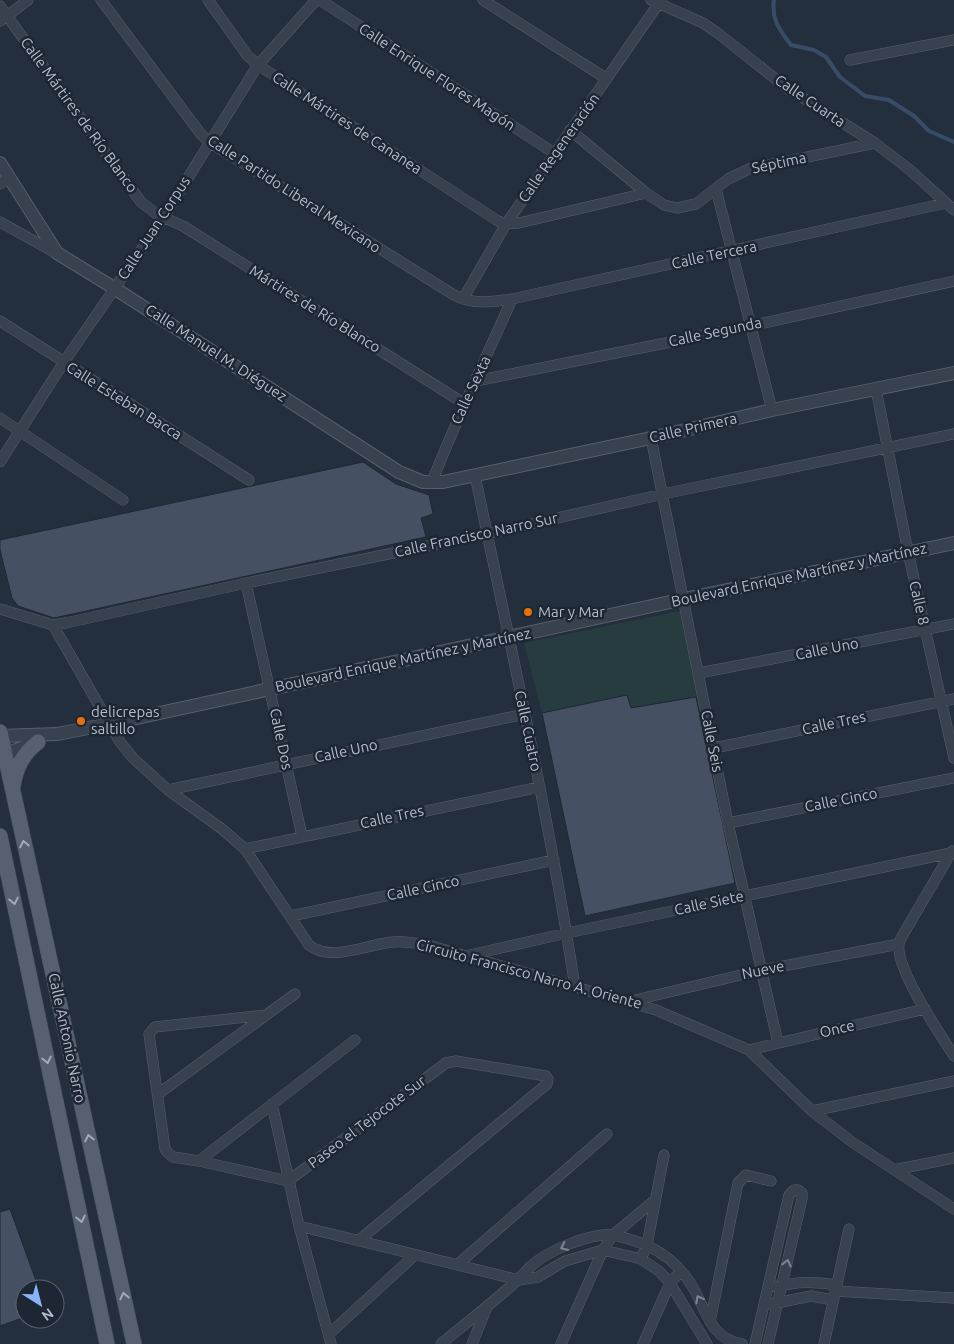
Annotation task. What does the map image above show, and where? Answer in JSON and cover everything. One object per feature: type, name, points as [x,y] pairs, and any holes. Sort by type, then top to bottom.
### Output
[{"type":"main road","name":"Calle Antonio Narro","points":[[0,735],[2,755],[13,790],[134,1344]]},
{"type":"main road","points":[[13,790],[21,759],[38,742]]},
{"type":"main road","name":"Calle Antonio Narro","points":[[0,836],[107,1344]]},
{"type":"street","points":[[3,18],[28,0]]},
{"type":"street","name":"Calle Partido Liberal Mexicano","points":[[100,0],[200,133],[209,142],[454,296],[471,302],[482,302]]},
{"type":"street","name":"Calle Mártires de Cananea","points":[[208,0],[247,55],[258,65],[498,221],[506,224]]},
{"type":"street","name":"Calle Juan Corpus","points":[[0,462],[64,362],[163,218],[258,65],[316,0]]},
{"type":"street","name":"Calle Enrique Flores Magón","points":[[320,0],[554,154]]},
{"type":"street","points":[[484,0],[607,79]]},
{"type":"street","name":"Calle Regeneración","points":[[463,299],[506,224],[607,79],[656,1]]},
{"type":"street","name":"Calle Cuarta","points":[[656,1],[703,23],[787,88],[875,143],[910,170],[950,207]]},
{"type":"street","name":"Calle Mártires de Río Blanco","points":[[0,6],[3,18],[141,202],[149,210],[163,218]]},
{"type":"street","points":[[850,60],[954,40]]},
{"type":"street","name":"Séptima","points":[[570,130],[646,193],[664,205],[677,208],[696,204],[728,179],[749,168],[875,143]]},
{"type":"street","points":[[0,163],[5,181],[57,253]]},
{"type":"street","points":[[716,189],[772,410]]},
{"type":"street","points":[[506,224],[519,223],[646,193]]},
{"type":"street","name":"Calle Tercera","points":[[482,302],[512,299],[731,251],[950,207]]},
{"type":"street","name":"Mártires de Río Blanco","points":[[163,218],[183,226],[465,404]]},
{"type":"street","name":"Calle Manuel M. Diéguez","points":[[0,222],[57,253],[114,288],[399,472],[413,479],[432,482]]},
{"type":"street","name":"Calle Segunda","points":[[476,381],[750,326],[954,281]]},
{"type":"street","name":"Calle Sexta","points":[[432,482],[450,434],[476,381],[512,299]]},
{"type":"street","name":"Calle Esteban Bacca","points":[[0,321],[249,480]]},
{"type":"street","name":"Calle Primera","points":[[432,482],[443,482],[772,410],[954,373]]},
{"type":"street","name":"Calle 8","points":[[876,389],[908,552],[954,758]]},
{"type":"street","points":[[0,418],[123,500]]},
{"type":"street","name":"Calle Francisco Narro Sur","points":[[0,609],[53,624],[954,434]]},
{"type":"street","name":"Calle Seis","points":[[651,438],[728,823],[778,1043]]},
{"type":"street","name":"Calle Cuatro","points":[[475,475],[540,787],[575,987]]},
{"type":"street","name":"Boulevard Enrique Martínez y Martínez","points":[[0,735],[57,734],[109,724],[954,542]]},
{"type":"street","name":"Calle Dos","points":[[246,583],[302,836]]},
{"type":"street","name":"Circuito Francisco Narro A. Oriente","points":[[53,624],[120,742],[133,758],[168,790],[222,829],[245,849],[309,945],[324,953],[333,954],[391,942],[428,945],[656,1010],[749,1050],[812,1111],[852,1142],[954,1209]]},
{"type":"street","name":"Calle Uno","points":[[699,673],[954,624]]},
{"type":"street","name":"Calle Tres","points":[[714,748],[954,699]]},
{"type":"street","name":"Calle Uno","points":[[168,790],[525,714]]},
{"type":"street","name":"Boulevard Enrique Martínez y Martínez","points":[[2,755],[57,734]]},
{"type":"street","name":"Calle Cinco","points":[[728,823],[954,778]]},
{"type":"street","name":"Calle Tres","points":[[245,849],[540,787]]},
{"type":"street","points":[[952,850],[899,944],[904,969],[925,1009],[954,1056]]},
{"type":"street","name":"Calle Siete","points":[[468,956],[952,850]]},
{"type":"street","name":"Calle Cinco","points":[[291,916],[554,860]]},
{"type":"street","name":"Nueve","points":[[629,1001],[762,970],[899,944]]},
{"type":"street","points":[[158,1094],[294,994]]},
{"type":"street","name":"Once","points":[[749,1050],[925,1009]]},
{"type":"street","points":[[266,1015],[155,1027],[151,1030],[149,1034],[164,1149],[173,1156],[199,1160],[288,1182]]},
{"type":"street","points":[[199,1160],[356,1040]]},
{"type":"street","name":"Paseo el Tejocote Sur","points":[[288,1182],[446,1063],[456,1061],[546,1076],[548,1079],[547,1084],[358,1241]]},
{"type":"street","points":[[812,1111],[954,1081]]},
{"type":"street","points":[[272,1104],[288,1182],[330,1339],[415,1254]]},
{"type":"street","points":[[456,1265],[607,1134]]},
{"type":"street","points":[[641,1259],[647,1245],[664,1155]]},
{"type":"street","points":[[894,1170],[954,1158]]},
{"type":"street","points":[[707,1344],[738,1182],[746,1174],[770,1181]]},
{"type":"street","points":[[755,1344],[789,1195],[794,1190],[798,1190],[802,1193],[802,1199],[768,1344]]},
{"type":"street","points":[[561,1344],[603,1250],[613,1235],[655,1200]]},
{"type":"street","points":[[299,1226],[519,1280],[538,1277],[565,1262],[603,1250],[641,1259],[659,1271],[670,1283],[707,1344]]},
{"type":"street","points":[[824,1344],[849,1229]]},
{"type":"street","points":[[441,1344],[519,1280],[531,1266],[564,1246],[588,1238],[613,1235],[647,1245],[667,1257],[681,1271],[692,1287],[719,1335],[742,1344]]},
{"type":"street","points":[[643,1344],[670,1283],[681,1271]]},
{"type":"street","points":[[768,1290],[812,1282],[835,1292]]},
{"type":"street","points":[[764,1306],[835,1292],[954,1298]]},
{"type":"street","points":[[472,1344],[488,1306]]},
{"type":"green space","points":[[680,611],[699,696],[631,708],[627,695],[542,713],[524,643]]},
{"type":"building","points":[[363,462],[396,484],[429,495],[433,514],[421,518],[426,537],[54,618],[18,606],[12,598],[0,550],[0,540]]},
{"type":"building","points":[[627,695],[631,708],[696,697],[735,883],[585,916],[542,713]]},
{"type":"building","points":[[10,1209],[35,1279],[15,1279],[15,1321],[0,1326],[0,1212]]},
{"type":"waterway","points":[[774,0],[775,19],[791,45],[814,50],[826,57],[840,77],[865,96],[889,100],[914,116],[929,131],[954,142]]},
{"type":"place","name":"Mar y Mar","points":[[528,612]]},
{"type":"place","name":"delicrepas saltillo","points":[[81,721]]}]
